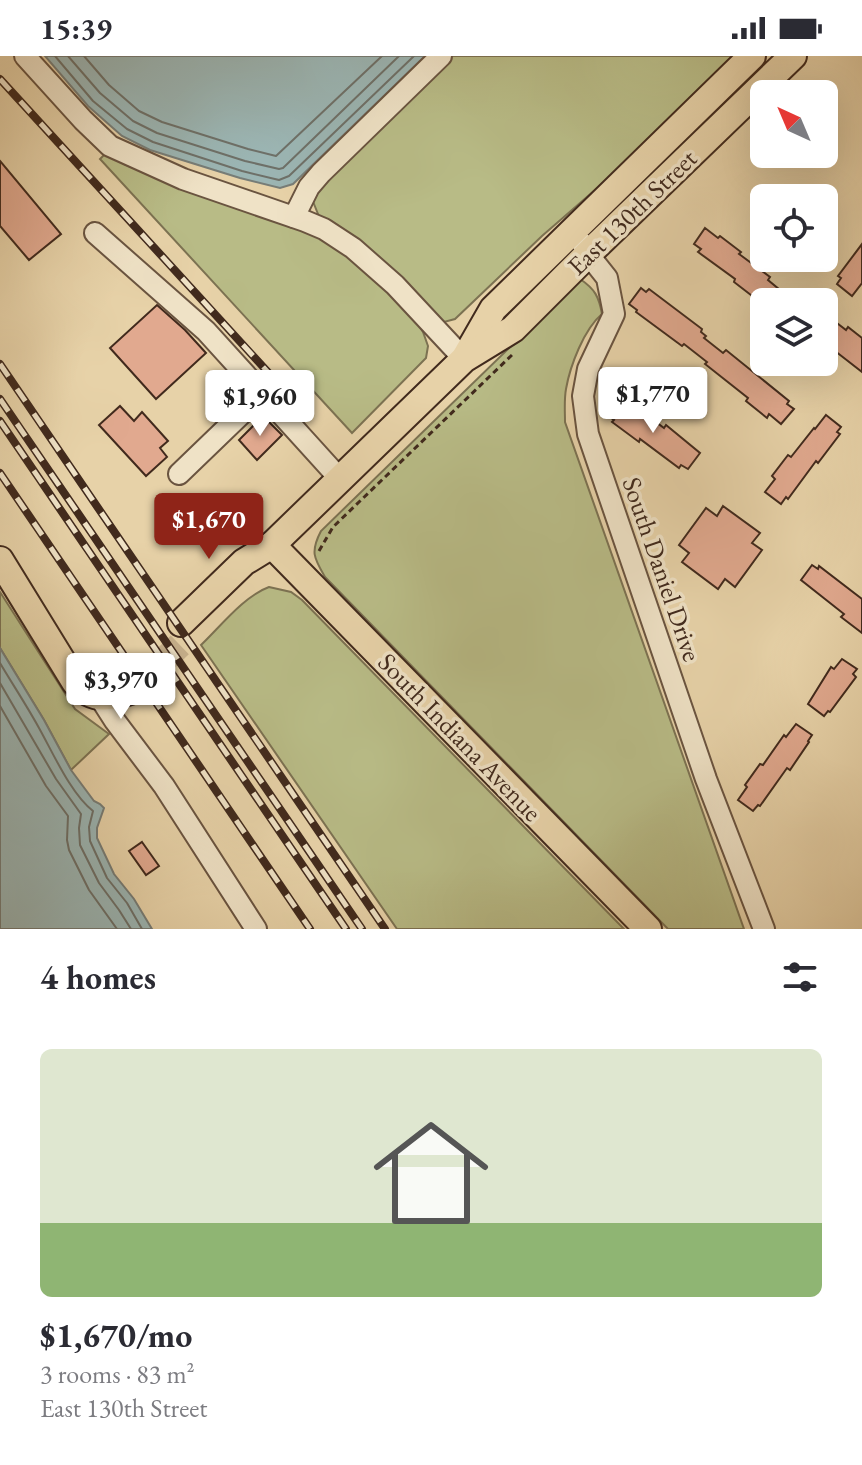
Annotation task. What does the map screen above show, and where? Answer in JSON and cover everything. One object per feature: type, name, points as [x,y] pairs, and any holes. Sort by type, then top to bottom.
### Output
[{"type":"main road","name":"East 130th Street","points":[[464,359],[493,309],[752,56]]},
{"type":"main road","name":"East 130th Street","points":[[185,630],[254,573],[272,545],[464,359],[513,329],[793,56]]},
{"type":"main road","name":"South Indiana Avenue","points":[[272,545],[648,929]]},
{"type":"main road","points":[[0,560],[82,690],[115,697],[129,683]]},
{"type":"street","points":[[25,56],[110,146],[183,179],[324,229],[353,248],[395,285],[464,359]]},
{"type":"street","points":[[294,217],[309,187],[321,173],[441,56]]},
{"type":"street","name":"South Daniel Drive","points":[[575,228],[588,254],[607,278],[614,314],[588,369],[583,396],[588,434],[706,779],[764,929]]},
{"type":"street","points":[[95,233],[206,331],[340,479]]},
{"type":"street","points":[[179,474],[262,394]]},
{"type":"street","points":[[99,696],[164,786],[256,929]]},
{"type":"path","points":[[319,551],[333,527],[516,351]]},
{"type":"green space","points":[[448,56],[740,56],[455,319],[444,322],[320,219],[312,199],[318,181]]},
{"type":"green space","points":[[106,153],[124,164],[169,182],[331,241],[411,312],[428,346],[426,358],[352,433],[100,159]]},
{"type":"green space","points":[[580,279],[596,294],[602,314],[589,329],[574,359],[565,393],[565,422],[744,929],[668,929],[325,577],[315,555],[315,544],[321,531]]},
{"type":"green space","points":[[269,587],[291,592],[302,600],[624,929],[397,929],[201,645],[242,605]]},
{"type":"green space","points":[[0,592],[75,709],[109,734],[71,770],[0,648]]},
{"type":"water","points":[[45,56],[425,56],[293,184],[280,188],[150,150],[122,136],[88,106]]},
{"type":"water","points":[[0,648],[71,770],[94,801],[104,808],[97,838],[114,874],[152,929],[0,929]]},
{"type":"building","points":[[0,161],[61,234],[29,260],[0,226]]},
{"type":"building","points":[[705,228],[741,252],[739,254],[750,262],[750,272],[763,272],[778,288],[750,288],[750,294],[734,282],[735,279],[698,252],[701,249],[694,244]]},
{"type":"building","points":[[862,244],[862,283],[852,296],[837,284],[841,278],[838,276]]},
{"type":"building","points":[[641,288],[646,292],[649,289],[702,329],[704,338],[723,353],[726,350],[750,369],[750,376],[758,376],[789,401],[787,404],[794,409],[781,424],[769,414],[767,418],[746,401],[748,398],[705,364],[707,362],[629,304]]},
{"type":"building","points":[[157,305],[206,353],[156,399],[110,348]]},
{"type":"building","points":[[838,324],[862,338],[862,372],[838,353]]},
{"type":"building","points":[[619,399],[633,409],[635,406],[664,428],[666,425],[700,453],[688,469],[681,465],[679,468],[612,422],[614,420],[607,415]]},
{"type":"building","points":[[120,406],[134,421],[142,412],[168,441],[160,448],[167,457],[146,476],[99,425]]},
{"type":"building","points":[[826,415],[841,427],[837,432],[840,434],[781,504],[765,492],[775,479],[772,476]]},
{"type":"building","points":[[263,416],[282,435],[257,460],[239,440]]},
{"type":"building","points":[[723,506],[760,533],[752,543],[762,550],[735,587],[725,579],[718,589],[682,562],[689,553],[679,545],[706,508],[717,516]]},
{"type":"building","points":[[812,565],[818,569],[819,566],[862,599],[862,633],[841,617],[844,614],[801,580]]},
{"type":"building","points":[[842,659],[857,669],[853,674],[856,677],[824,716],[808,704],[831,667],[834,669]]},
{"type":"building","points":[[796,724],[812,735],[809,742],[790,770],[787,768],[753,811],[738,800],[747,787],[745,785]]},
{"type":"building","points":[[142,842],[159,866],[146,875],[129,851]]},
{"type":"tunnel","points":[[133,690],[189,636]]},
{"type":"railway","points":[[0,79],[298,405]]},
{"type":"railway","points":[[0,364],[385,929]]},
{"type":"railway","points":[[0,399],[362,929]]},
{"type":"railway","points":[[0,421],[346,929]]},
{"type":"railway","points":[[0,473],[310,929]]}]
